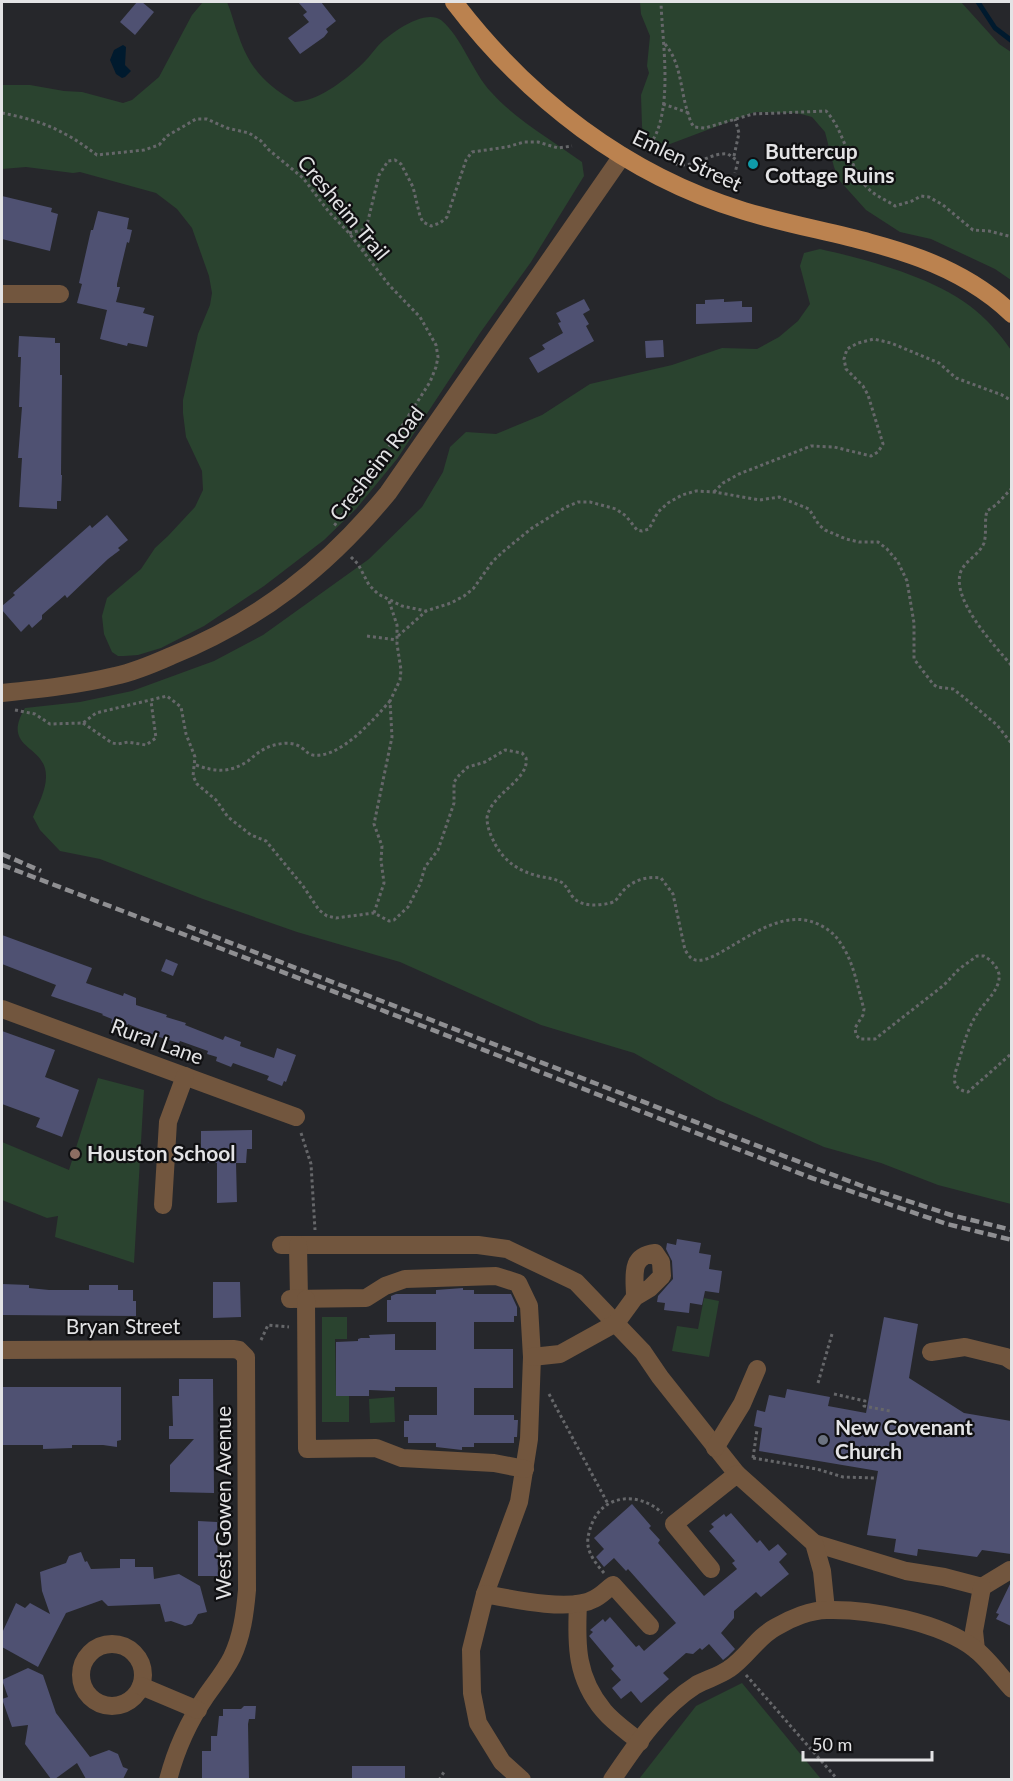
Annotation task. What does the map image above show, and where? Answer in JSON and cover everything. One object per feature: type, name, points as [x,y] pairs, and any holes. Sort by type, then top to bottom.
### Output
[{"type":"main road","name":"Emlen Street","points":[[454,2],[485,40],[523,80],[561,114],[622,156],[681,187],[741,210],[887,247],[939,265],[977,285],[1011,314]]},
{"type":"street","name":"Cresheim Road","points":[[5,701],[53,687],[100,680],[155,663],[204,643],[243,622],[319,567],[357,530],[388,493],[622,156]]},
{"type":"street","points":[[2,294],[60,294]]},
{"type":"street","name":"Rural Lane","points":[[2,1009],[296,1117]]},
{"type":"street","points":[[163,1205],[168,1122],[184,1076]]},
{"type":"street","points":[[525,1469],[494,1463],[402,1458],[376,1448],[307,1449],[306,1328],[298,1299],[298,1245],[478,1245],[507,1249],[576,1281],[643,1352],[715,1448],[743,1479],[814,1543],[906,1571],[944,1577],[982,1587],[1010,1570]]},
{"type":"street","points":[[298,1299],[366,1299],[385,1286],[405,1279],[496,1276],[518,1283],[529,1306],[532,1364],[529,1439],[525,1469],[519,1502],[485,1594],[471,1650],[472,1693],[478,1723],[502,1762],[522,1779]]},
{"type":"street","points":[[532,1364],[560,1354],[616,1323],[635,1297]]},
{"type":"street","points":[[931,1352],[965,1347],[1006,1357],[1011,1361]]},
{"type":"street","name":"Bryan Street","points":[[2,1350],[212,1349],[239,1350],[243,1353]]},
{"type":"street","name":"West Gowen Avenue","points":[[168,1779],[180,1742],[232,1655],[243,1625],[246,1608],[247,1362],[243,1353]]},
{"type":"street","points":[[715,1448],[742,1404],[757,1369]]},
{"type":"street","points":[[711,1569],[674,1524],[743,1479]]},
{"type":"street","points":[[814,1543],[822,1571],[826,1610]]},
{"type":"street","points":[[485,1594],[536,1603],[579,1604],[593,1600],[613,1585],[650,1626]]},
{"type":"street","points":[[976,1650],[974,1631],[982,1587]]},
{"type":"street","points":[[579,1604],[578,1656],[582,1672],[604,1711],[640,1742]]},
{"type":"street","points":[[612,1779],[640,1742],[681,1696],[697,1685],[727,1671],[737,1664],[764,1635],[799,1616],[826,1610],[883,1614],[952,1634],[976,1650],[1011,1689]]},
{"type":"street","points":[[141,1686],[198,1710]]},
{"type":"path","points":[[656,154],[648,147],[656,135],[663,104],[665,44],[661,2]]},
{"type":"path","points":[[665,44],[679,68],[692,125],[699,128],[753,114],[826,111],[853,168],[866,186],[881,200],[895,206],[921,196],[929,197],[944,205],[973,230],[989,231],[1011,237]]},
{"type":"path","points":[[663,104],[688,113]]},
{"type":"path","name":"Cresheim Trail","points":[[2,113],[51,127],[68,135],[98,155],[144,150],[159,145],[174,131],[196,119],[207,119],[227,128],[249,133],[303,178],[389,285],[420,317],[436,345],[438,357],[430,382],[365,484],[333,528]]},
{"type":"path","points":[[734,156],[739,133],[735,118]]},
{"type":"path","points":[[363,252],[378,175],[388,161],[395,160],[401,164],[413,187],[420,216],[423,222],[431,226],[447,217],[466,160],[472,152],[525,142],[538,142],[558,148],[572,146]]},
{"type":"path","points":[[668,161],[681,165],[702,161],[720,153],[734,156],[738,161],[735,173]]},
{"type":"path","points":[[349,233],[366,229]]},
{"type":"path","points":[[714,492],[723,483],[739,474],[811,446],[834,447],[871,456],[879,452],[883,444],[868,395],[863,386],[846,369],[844,359],[847,349],[858,343],[874,339],[891,343],[939,363],[956,378],[1002,395],[1011,401]]},
{"type":"path","points":[[1011,488],[996,506],[987,511],[984,541],[979,552],[961,572],[959,587],[979,625],[1011,666]]},
{"type":"path","points":[[367,636],[398,638],[426,611],[452,603],[473,589],[493,561],[532,528],[578,502],[605,505],[616,509],[626,516],[637,530],[642,531],[648,529],[658,512],[682,495],[696,491],[760,500],[779,497],[809,508],[819,525],[825,530],[859,542],[878,542],[887,549],[898,562],[907,581],[914,623],[914,659],[933,684],[937,687],[953,689],[997,725],[1011,742]]},
{"type":"path","points":[[349,554],[358,564],[369,585],[389,601],[426,611]]},
{"type":"path","points":[[196,765],[213,771],[228,770],[237,767],[270,746],[294,743],[312,754],[320,755],[332,751],[363,731],[390,701],[401,670],[397,625],[389,601]]},
{"type":"path","points":[[84,723],[96,713],[167,696],[181,707],[186,734],[195,757],[196,765],[193,776],[197,784],[216,800],[228,818],[251,835],[266,841],[303,886],[319,910],[327,916],[336,918],[374,913],[389,921],[394,920],[408,907],[420,884],[425,867],[438,850],[454,803],[454,782],[460,774],[468,767],[485,762],[505,750],[522,753],[526,758],[525,770],[498,798],[487,821],[494,842],[510,864],[521,870],[555,879],[564,884],[579,903],[586,905],[612,903],[632,884],[643,879],[661,878],[673,894],[685,950],[691,958],[697,960],[727,950],[766,926],[799,918],[819,925],[839,940],[853,966],[864,1009],[855,1028],[856,1035],[860,1039],[875,1039],[944,986],[959,969],[977,957],[984,956],[995,966],[999,974],[998,983],[978,1011],[965,1036],[953,1076],[958,1087],[968,1092],[1011,1053]]},
{"type":"path","points":[[5,701],[35,714],[50,724],[84,723],[112,743],[128,742],[146,745],[156,738],[151,701]]},
{"type":"path","points":[[374,913],[384,883],[382,846],[374,824],[392,736],[390,701]]},
{"type":"path","points":[[296,1117],[311,1164],[298,1245]]},
{"type":"path","points":[[261,1340],[268,1325],[306,1328]]},
{"type":"path","points":[[818,1383],[832,1334]]},
{"type":"path","points":[[532,1364],[608,1504]]},
{"type":"path","points":[[834,1394],[865,1401],[864,1406],[890,1411]]},
{"type":"path","points":[[743,1479],[753,1458],[757,1430]]},
{"type":"path","points":[[753,1458],[817,1469],[843,1477],[874,1478]]},
{"type":"path","points":[[613,1585],[595,1562],[588,1545],[588,1534],[601,1509],[617,1499],[631,1497],[644,1500],[656,1507],[674,1524]]},
{"type":"path","points":[[745,1673],[838,1779]]},
{"type":"path","points":[[439,1779],[444,1772]]},
{"type":"green space","points":[[203,2],[227,2],[243,48],[254,67],[267,82],[295,102],[312,98],[337,84],[362,65],[382,42],[407,24],[426,17],[441,20],[455,35],[478,75],[491,92],[523,121],[582,162],[584,176],[531,262],[480,333],[397,459],[356,509],[324,540],[264,586],[204,626],[161,648],[138,655],[118,656],[112,652],[104,634],[102,616],[107,598],[141,569],[155,548],[195,507],[203,490],[202,471],[186,437],[183,400],[198,334],[210,305],[212,293],[209,276],[192,228],[177,209],[156,193],[80,172],[26,167],[2,169],[2,85],[30,85],[82,92],[123,103],[132,100],[159,77],[192,15]]},
{"type":"green space","points":[[640,2],[961,2],[999,44],[1011,52],[1011,280],[995,269],[931,239],[900,232],[866,210],[840,181],[825,132],[812,117],[797,113],[755,112],[670,144],[654,143],[648,139],[643,133],[641,95],[649,73],[647,66],[650,36],[641,14]]},
{"type":"green space","points":[[820,249],[898,270],[954,295],[992,326],[1011,350],[1011,1204],[938,1185],[881,1163],[824,1147],[716,1099],[634,1053],[541,1025],[400,962],[297,932],[100,859],[60,851],[40,830],[33,817],[46,777],[40,758],[26,746],[18,732],[19,722],[25,708],[80,702],[132,691],[214,661],[263,635],[369,559],[422,507],[443,472],[450,447],[466,432],[496,434],[542,415],[590,384],[672,365],[722,348],[757,349],[779,337],[798,321],[810,304],[800,266],[804,253]]},
{"type":"green space","points":[[98,1078],[144,1090],[134,1263],[55,1237],[58,1216],[47,1218],[2,1200],[2,1142],[69,1170]]},
{"type":"green space","points":[[704,1298],[719,1301],[709,1357],[672,1351],[677,1326],[698,1329]]},
{"type":"green space","points":[[322,1317],[347,1317],[347,1339],[335,1339],[336,1396],[349,1396],[349,1422],[322,1422]]},
{"type":"green space","points":[[394,1397],[395,1422],[370,1423],[369,1399]]},
{"type":"green space","points":[[742,1683],[821,1779],[639,1779],[696,1706]]},
{"type":"water","points":[[123,45],[126,47],[125,65],[131,71],[122,78],[116,74],[110,60],[114,50]]},
{"type":"building","points":[[137,2],[142,2],[154,12],[135,35],[120,22]]},
{"type":"building","points":[[298,2],[321,2],[336,21],[326,29],[328,32],[324,37],[300,54],[288,38],[309,22],[303,15],[307,12]]},
{"type":"building","points":[[2,196],[52,208],[51,212],[58,214],[50,251],[2,239]]},
{"type":"building","points":[[98,211],[129,218],[127,229],[132,230],[117,284],[117,287],[120,287],[116,302],[145,308],[143,313],[154,316],[147,347],[128,343],[127,346],[100,339],[107,310],[77,303],[82,284],[79,283],[91,230],[93,230]]},
{"type":"building","points":[[584,299],[590,310],[583,314],[594,341],[538,373],[529,358],[545,349],[542,345],[563,333],[556,313]]},
{"type":"building","points":[[724,299],[724,302],[742,301],[742,307],[752,307],[752,322],[696,324],[696,304],[705,304],[705,300]]},
{"type":"building","points":[[19,336],[55,338],[55,343],[60,343],[62,475],[61,501],[57,501],[57,509],[19,507],[22,458],[18,458],[22,407],[19,407],[21,357],[18,357]]},
{"type":"building","points":[[663,340],[664,357],[646,358],[645,341]]},
{"type":"building","points":[[107,515],[128,540],[67,598],[65,595],[42,615],[42,619],[32,628],[29,624],[21,632],[2,610],[2,606],[15,595],[13,593],[90,525],[92,528]]},
{"type":"building","points":[[2,935],[92,968],[86,983],[123,996],[124,993],[136,998],[136,1005],[167,1015],[166,1017],[186,1023],[185,1025],[223,1040],[225,1036],[241,1042],[240,1046],[274,1058],[277,1048],[296,1055],[286,1082],[284,1081],[282,1086],[267,1080],[269,1076],[233,1063],[231,1067],[216,1061],[217,1057],[207,1054],[208,1051],[180,1041],[179,1043],[159,1037],[128,1024],[126,1029],[111,1023],[112,1019],[103,1014],[51,996],[56,985],[2,964]]},
{"type":"building","points":[[166,959],[178,964],[173,976],[161,971]]},
{"type":"building","points":[[2,1031],[55,1050],[45,1077],[79,1090],[62,1137],[36,1127],[40,1118],[2,1104]]},
{"type":"building","points":[[252,1130],[252,1149],[247,1149],[246,1163],[236,1163],[237,1202],[217,1203],[217,1163],[208,1163],[206,1149],[201,1149],[201,1131]]},
{"type":"building","points":[[677,1239],[701,1243],[699,1253],[711,1255],[709,1269],[722,1271],[719,1293],[705,1291],[702,1305],[690,1303],[689,1313],[664,1310],[665,1303],[657,1302],[658,1296],[673,1279],[672,1261],[666,1249],[667,1243],[676,1245]]},
{"type":"building","points":[[213,1282],[240,1282],[241,1317],[213,1318]]},
{"type":"building","points":[[2,1284],[29,1285],[29,1288],[49,1290],[89,1290],[89,1285],[118,1285],[118,1290],[133,1290],[136,1316],[2,1315]]},
{"type":"building","points":[[463,1288],[463,1290],[474,1290],[474,1294],[511,1294],[517,1307],[514,1322],[474,1322],[474,1349],[513,1349],[513,1388],[474,1388],[474,1415],[514,1415],[514,1420],[518,1420],[517,1437],[514,1437],[514,1443],[474,1443],[474,1447],[462,1447],[462,1450],[436,1447],[436,1443],[408,1443],[408,1437],[404,1437],[404,1421],[409,1421],[409,1415],[437,1415],[437,1387],[395,1387],[395,1391],[369,1390],[369,1396],[336,1396],[336,1342],[358,1341],[361,1338],[370,1338],[369,1335],[395,1334],[395,1350],[436,1350],[436,1322],[387,1322],[387,1300],[391,1300],[391,1296],[396,1294],[436,1294],[436,1290]]},
{"type":"building","name":"New Covenant Church","points":[[884,1317],[918,1324],[909,1378],[964,1413],[1011,1421],[1011,1554],[982,1550],[977,1557],[918,1549],[917,1556],[894,1552],[896,1539],[867,1535],[878,1471],[759,1451],[762,1428],[754,1426],[757,1410],[765,1412],[769,1395],[785,1398],[787,1389],[830,1397],[828,1406],[866,1413]]},
{"type":"building","points":[[179,1379],[213,1379],[214,1493],[170,1492],[170,1465],[194,1439],[169,1439],[169,1426],[173,1426],[172,1396],[179,1396]]},
{"type":"building","points":[[2,1387],[121,1387],[121,1440],[117,1441],[117,1447],[72,1445],[72,1448],[43,1449],[43,1445],[2,1445]]},
{"type":"building","points":[[632,1504],[651,1526],[649,1528],[660,1540],[658,1543],[704,1596],[737,1569],[732,1563],[735,1561],[709,1531],[714,1527],[711,1524],[724,1514],[726,1517],[731,1513],[757,1543],[760,1540],[769,1551],[778,1544],[787,1554],[779,1562],[789,1574],[761,1597],[756,1592],[734,1611],[734,1618],[721,1633],[735,1649],[728,1656],[723,1660],[709,1644],[693,1654],[686,1653],[663,1673],[669,1679],[641,1703],[631,1691],[621,1699],[612,1688],[621,1680],[611,1669],[614,1666],[589,1636],[593,1632],[590,1630],[603,1619],[605,1622],[610,1617],[636,1647],[639,1645],[644,1651],[676,1623],[628,1569],[626,1571],[614,1558],[604,1567],[596,1557],[604,1549],[594,1538]]},
{"type":"building","points":[[198,1521],[217,1522],[218,1576],[198,1576]]},
{"type":"building","points":[[81,1552],[91,1569],[120,1568],[120,1559],[135,1559],[135,1567],[153,1567],[154,1579],[179,1574],[200,1586],[207,1612],[198,1614],[192,1624],[185,1626],[171,1621],[165,1622],[160,1604],[108,1606],[102,1600],[66,1613],[38,1667],[2,1647],[2,1633],[16,1603],[25,1608],[30,1603],[50,1614],[42,1591],[40,1572],[66,1563],[69,1556]]},
{"type":"building","points":[[1011,1582],[1011,1626],[996,1619],[999,1614],[996,1613]]},
{"type":"building","points":[[28,1668],[43,1675],[56,1713],[90,1757],[109,1750],[118,1754],[123,1767],[128,1769],[123,1779],[86,1779],[77,1763],[55,1779],[51,1779],[25,1744],[28,1725],[12,1727],[2,1699],[8,1697],[2,1680]]},
{"type":"building","points":[[244,1706],[256,1706],[255,1719],[249,1719],[248,1724],[249,1779],[202,1779],[202,1751],[211,1751],[211,1736],[217,1736],[219,1716],[223,1716],[223,1709],[241,1709]]},
{"type":"building","points":[[352,1766],[405,1766],[405,1779],[352,1779]]},
{"type":"waterway","points":[[978,2],[995,28],[1012,41]]},
{"type":"railway","points":[[2,854],[41,871]]},
{"type":"railway","points":[[2,865],[809,1177],[947,1224],[1012,1240]]},
{"type":"railway","points":[[187,926],[862,1186],[951,1215],[1012,1230]]},
{"type":"place","name":"Buttercup Cottage Ruins","points":[[753,164]]},
{"type":"place","name":"Houston School","points":[[75,1154]]},
{"type":"place","name":"New Covenant Church","points":[[823,1440]]}]
